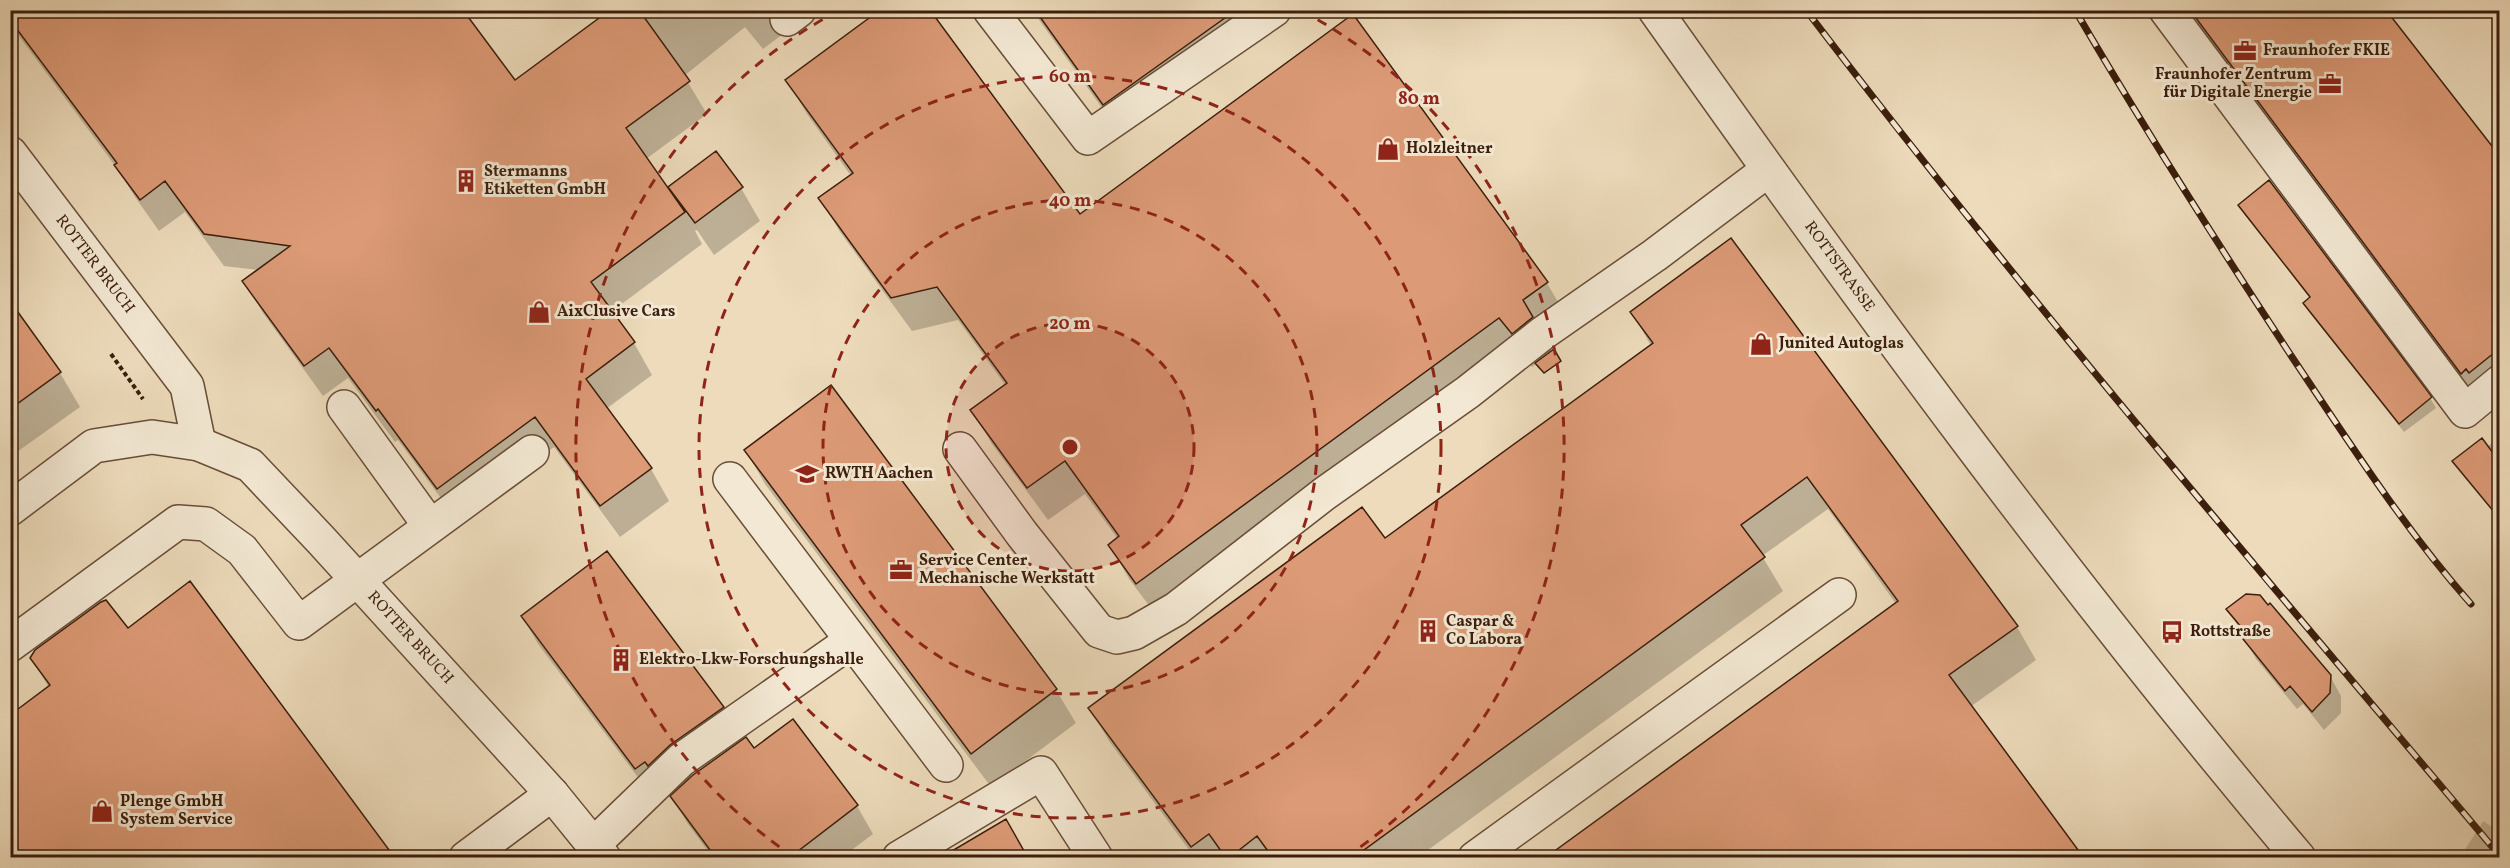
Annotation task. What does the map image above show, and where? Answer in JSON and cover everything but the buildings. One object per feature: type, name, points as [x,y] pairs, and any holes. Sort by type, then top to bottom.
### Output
[{"type":"street","points":[[990,10],[1088,138],[1274,10]]},
{"type":"street","name":"ROTTSTRASSE","points":[[1655,10],[1768,170],[2050,547],[2194,733],[2299,858]]},
{"type":"street","points":[[2166,10],[2465,411],[2499,382]]},
{"type":"street","name":"ROTTER BRUCH","points":[[10,153],[187,386],[199,444]]},
{"type":"street","points":[[960,449],[1022,534],[1099,632],[1117,637],[1134,633],[1176,609],[1324,494],[1468,392],[1543,333],[1655,255],[1768,170]]},
{"type":"street","points":[[344,407],[430,526]]},
{"type":"street","name":"ROTTER BRUCH","points":[[10,508],[94,446],[152,437],[199,444],[250,465],[552,794],[599,851]]},
{"type":"street","points":[[10,645],[178,522],[206,524],[242,549],[299,623],[532,452]]},
{"type":"street","points":[[730,479],[850,641],[946,765]]},
{"type":"street","points":[[1475,858],[1839,595]]},
{"type":"street","points":[[599,851],[681,760],[850,641]]},
{"type":"street","points":[[900,858],[1041,773],[1096,858]]},
{"type":"street","points":[[466,858],[552,794]]},
{"type":"tunnel","points":[[2479,858],[2500,826]]},
{"type":"railway","points":[[1806,10],[2061,332],[2500,856]]},
{"type":"railway","points":[[2075,10],[2181,185],[2292,357],[2422,545],[2471,604]]},
{"type":"place","name":"Fraunhofer FKIE","points":[[2245,51]]},
{"type":"place","name":"Fraunhofer Zentrum für Digitale Energie","points":[[2330,84]]},
{"type":"place","name":"Holzleitner","points":[[1388,149]]},
{"type":"place","name":"Stermanns Etiketten GmbH","points":[[466,181]]},
{"type":"place","name":"AixClusive Cars","points":[[539,312]]},
{"type":"place","name":"Junited Autoglas","points":[[1761,344]]},
{"type":"place","name":"RWTH Aachen","points":[[807,474]]},
{"type":"place","name":"Service Center Mechanische Werkstatt","points":[[901,570]]},
{"type":"place","name":"Caspar & Co Labora","points":[[1428,631]]},
{"type":"place","name":"Rottstraße","points":[[2172,632]]},
{"type":"place","name":"Elektro-Lkw-Forschungshalle","points":[[621,660]]},
{"type":"place","name":"Plenge GmbH System Service","points":[[102,811]]}]
